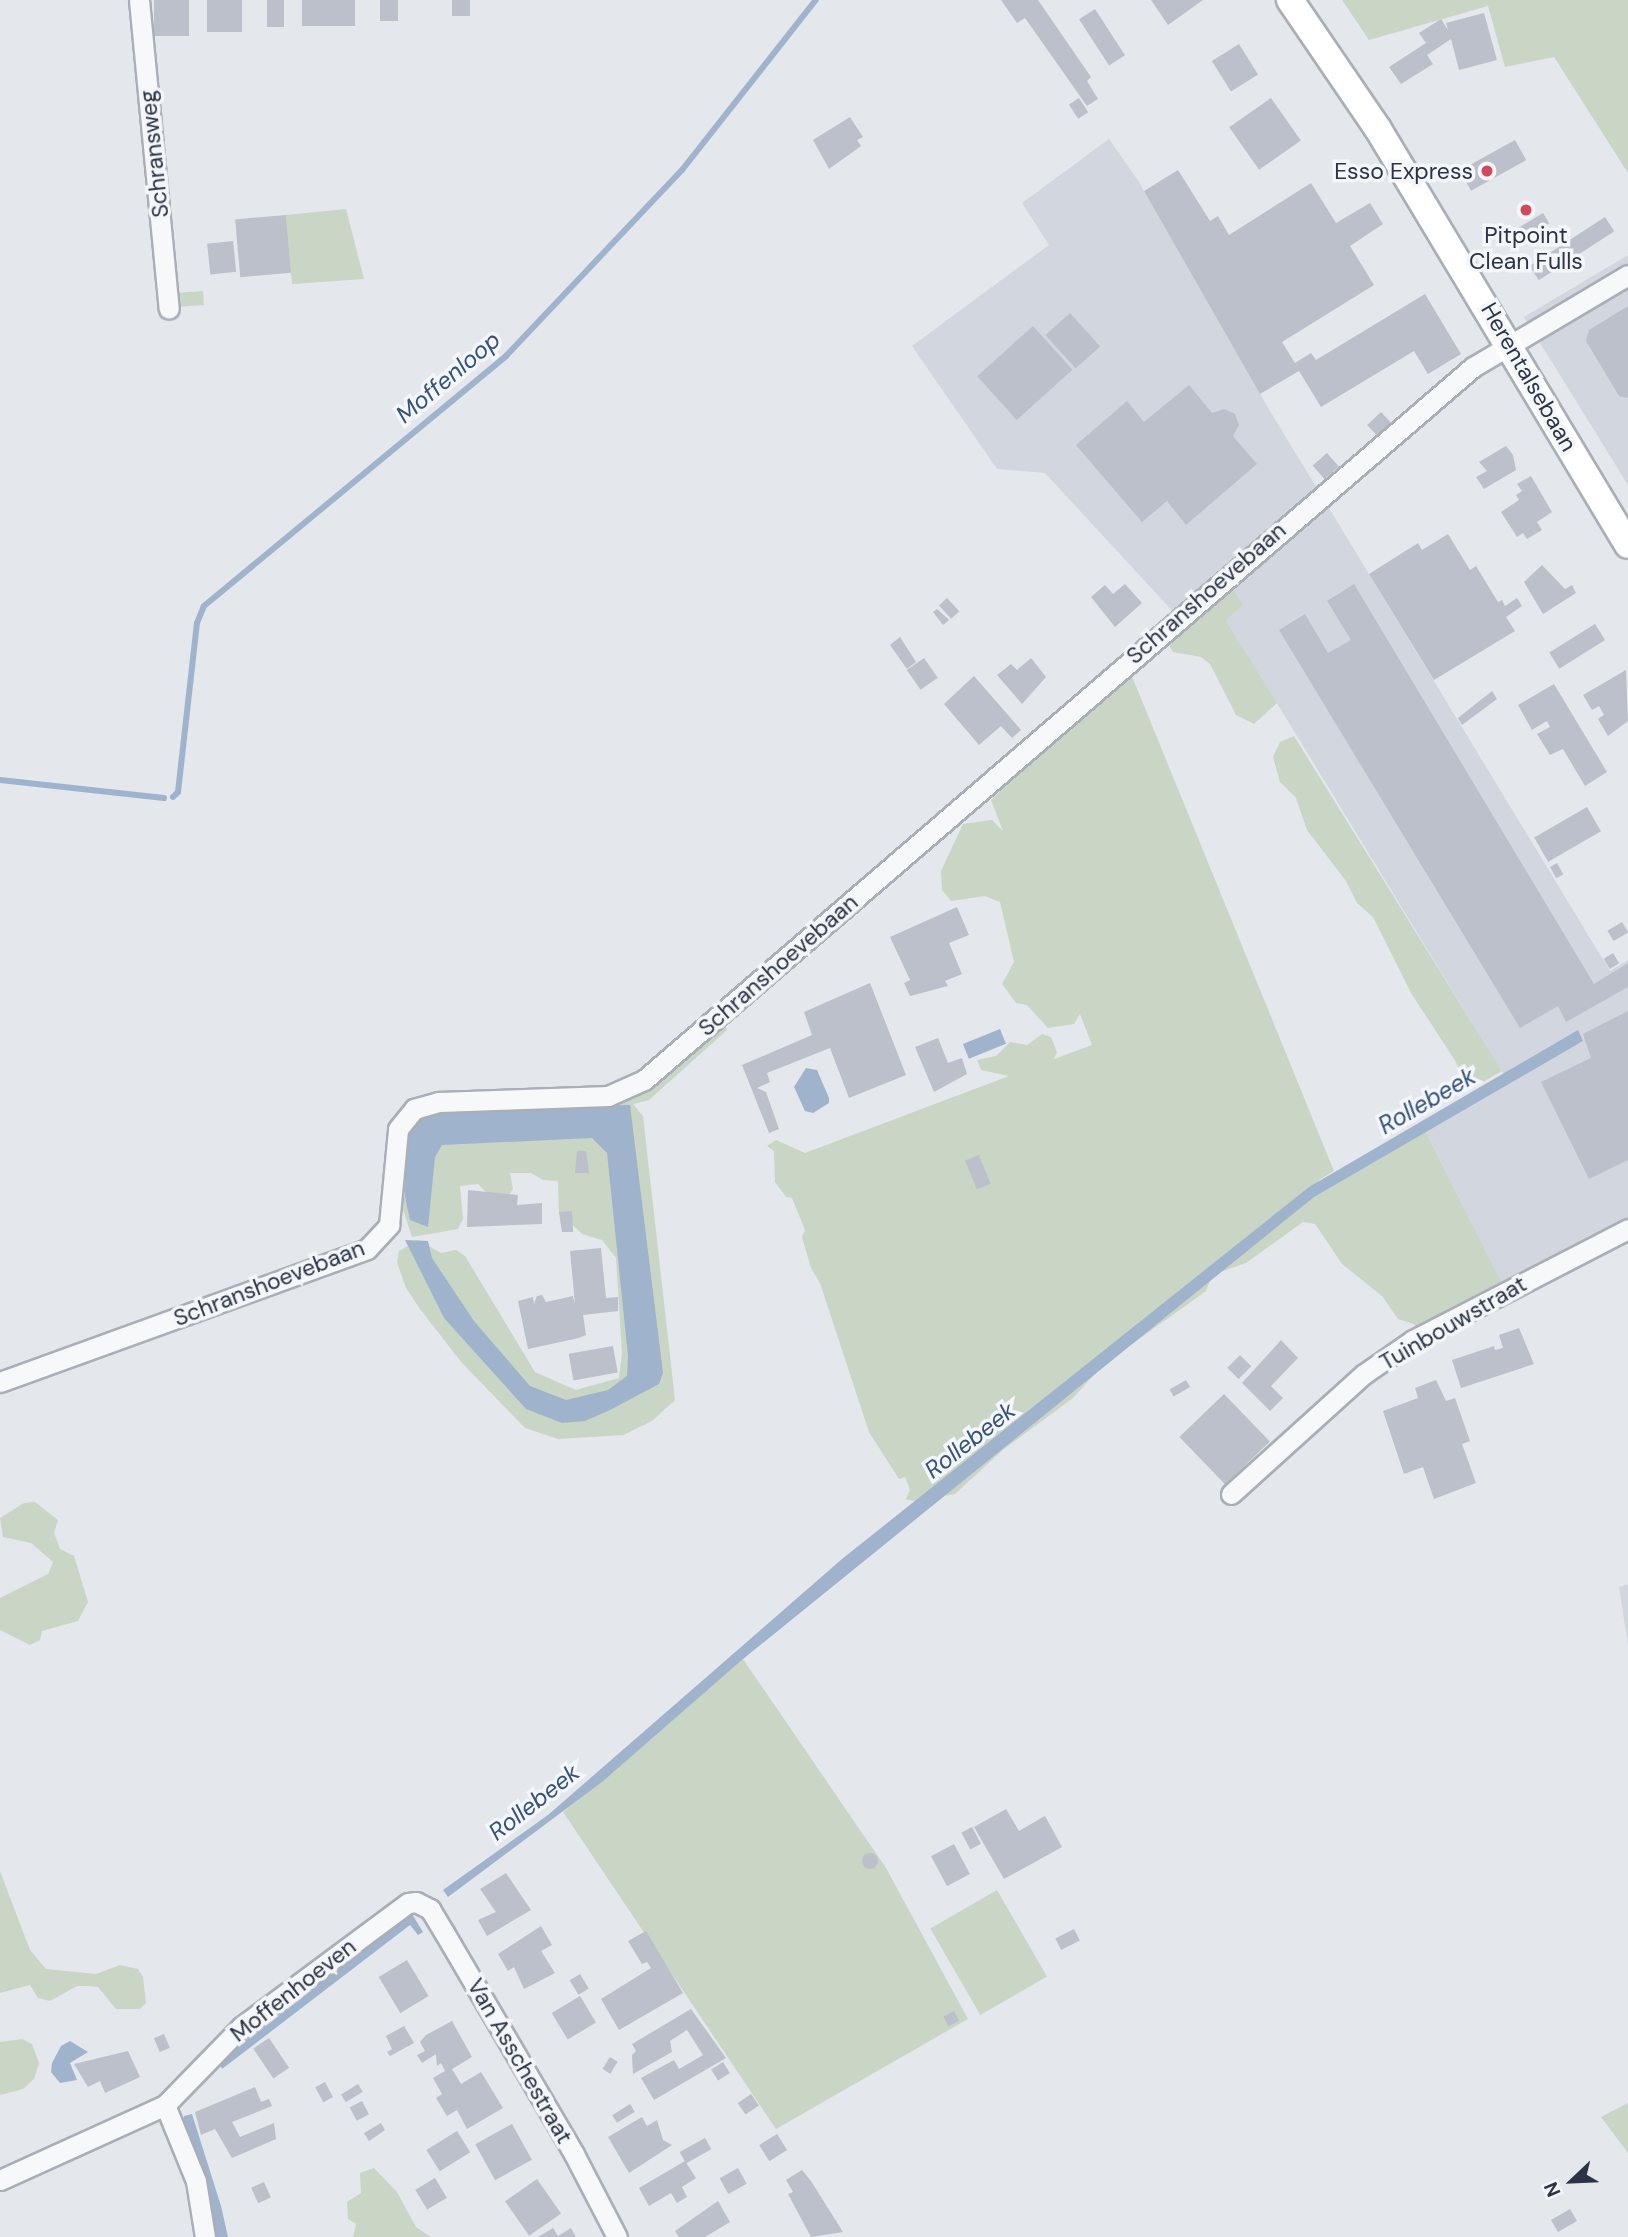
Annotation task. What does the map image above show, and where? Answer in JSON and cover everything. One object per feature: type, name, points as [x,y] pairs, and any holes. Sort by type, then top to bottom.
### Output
[{"type":"main road","name":"Herentalsebaan","points":[[1290,0],[1378,129],[1628,545]]},
{"type":"street","name":"Schransweg","points":[[139,0],[169,309]]},
{"type":"street","name":"Schranshoevebaan","points":[[0,1382],[367,1249],[389,1225],[398,1129],[414,1109],[439,1102],[608,1096],[644,1080],[1473,367],[1628,275]]},
{"type":"street","name":"Tuinbouwstraat","points":[[1231,1494],[1364,1374],[1413,1340],[1628,1229]]},
{"type":"street","name":"Moffenhoeven","points":[[0,2180],[165,2105],[241,2027],[408,1903]]},
{"type":"street","name":"Van Asschestraat","points":[[408,1903],[430,1909],[574,2154],[617,2237]]},
{"type":"street","points":[[165,2105],[196,2181],[205,2237]]},
{"type":"shaded area","points":[[1109,139],[1139,182],[1270,411],[1610,971],[1628,960],[1628,1229],[1506,1291],[1425,1130],[1509,1083],[1209,592],[1178,617],[1045,473],[997,469],[912,346],[1049,245],[1022,203]]},
{"type":"shaded area","points":[[1628,255],[1628,485],[1524,317]]},
{"type":"shaded area","points":[[1628,1584],[1628,1645],[1619,1587]]},
{"type":"green space","points":[[1342,0],[1628,0],[1628,173],[1554,57],[1505,67],[1488,6],[1369,40]]},
{"type":"green space","points":[[346,209],[364,279],[292,284],[286,215]]},
{"type":"green space","points":[[203,291],[204,305],[175,307],[174,293]]},
{"type":"green space","points":[[1230,585],[1243,605],[1226,620],[1277,703],[1254,724],[1236,715],[1210,664],[1201,657],[1173,652],[1166,640]]},
{"type":"green space","points":[[1129,669],[1334,1171],[1319,1180],[1321,1192],[1425,1130],[1506,1291],[1423,1335],[1414,1324],[1398,1319],[1382,1296],[1342,1264],[1315,1224],[1303,1222],[1246,1263],[1212,1275],[1206,1291],[1103,1365],[1073,1398],[1004,1449],[955,1494],[914,1501],[906,1499],[910,1490],[905,1477],[899,1479],[869,1432],[820,1283],[811,1268],[802,1237],[805,1230],[792,1198],[786,1197],[775,1182],[774,1151],[767,1146],[776,1140],[805,1153],[1009,1076],[981,1070],[977,1060],[996,1056],[1010,1042],[1027,1045],[1042,1034],[1051,1037],[1057,1052],[1054,1059],[1092,1045],[1080,1014],[1074,1024],[1048,1028],[1027,1005],[1016,1003],[1002,984],[1014,962],[1000,902],[985,896],[951,901],[942,890],[941,871],[963,824],[992,820],[1003,831],[991,800]]},
{"type":"green space","points":[[1294,736],[1502,1071],[1467,1091],[1456,1062],[1411,993],[1373,917],[1357,903],[1346,881],[1307,830],[1296,798],[1280,782],[1273,757],[1280,742]]},
{"type":"green space","points":[[724,1022],[727,1030],[649,1100],[633,1104],[643,1116],[675,1400],[652,1421],[623,1435],[558,1439],[525,1428],[462,1363],[420,1309],[406,1288],[397,1262],[399,1251],[418,1240],[441,1253],[456,1250],[465,1256],[535,1372],[576,1390],[619,1378],[622,1353],[616,1258],[602,1240],[582,1234],[559,1212],[558,1181],[543,1180],[531,1173],[510,1173],[513,1189],[501,1207],[478,1184],[460,1186],[463,1219],[458,1229],[412,1237],[399,1197],[405,1130],[416,1118],[466,1104],[627,1099]]},
{"type":"green space","points":[[35,1502],[58,1520],[54,1533],[60,1549],[74,1556],[88,1602],[78,1621],[42,1631],[40,1640],[30,1645],[0,1630],[0,1598],[48,1574],[53,1562],[31,1543],[3,1537],[0,1518],[24,1503]]},
{"type":"green space","points":[[743,1659],[886,1868],[968,2019],[776,2129],[563,1812]]},
{"type":"green space","points":[[0,1871],[30,1950],[46,1969],[96,1974],[120,1965],[138,1969],[143,1977],[146,2003],[140,2009],[116,2009],[98,1987],[88,1986],[77,1986],[50,2001],[38,1998],[30,1985],[0,1993]]},
{"type":"green space","points":[[997,1890],[1047,1977],[980,2015],[930,1929]]},
{"type":"green space","points":[[22,2039],[32,2044],[39,2063],[34,2079],[23,2089],[0,2095],[0,2042]]},
{"type":"green space","points":[[1628,2103],[1628,2153],[1601,2117]]},
{"type":"green space","points":[[374,2168],[397,2192],[416,2227],[431,2237],[353,2237],[356,2224],[348,2219],[347,2202],[361,2193],[360,2173]]},
{"type":"water","points":[[1000,1029],[1006,1044],[969,1059],[963,1044]]},
{"type":"water","points":[[1578,1030],[1583,1041],[1314,1197],[743,1659],[602,1782],[448,1897],[443,1890],[548,1815],[842,1559],[1309,1187]]},
{"type":"water","points":[[806,1068],[817,1070],[829,1098],[829,1103],[813,1113],[805,1111],[794,1087]]},
{"type":"water","points":[[630,1105],[663,1373],[659,1384],[610,1410],[585,1421],[562,1423],[526,1409],[444,1318],[405,1240],[428,1241],[432,1258],[474,1321],[530,1386],[566,1400],[608,1390],[627,1376],[628,1356],[607,1153],[592,1138],[442,1145],[435,1157],[428,1227],[410,1220],[405,1197],[406,1137],[423,1117],[452,1108]]},
{"type":"water","points":[[412,1914],[423,1932],[418,1935],[410,1925],[222,2069],[219,2061],[243,2040]]},
{"type":"water","points":[[70,2041],[88,2052],[70,2063],[77,2080],[60,2083],[51,2072],[52,2063],[61,2046]]},
{"type":"water","points":[[192,2114],[228,2237],[213,2237],[203,2181],[183,2123],[184,2116]]},
{"type":"building","points":[[154,0],[189,0],[189,36],[154,36]]},
{"type":"building","points":[[207,0],[242,0],[242,32],[207,32]]},
{"type":"building","points":[[267,0],[284,0],[284,27],[267,27]]},
{"type":"building","points":[[302,0],[355,0],[355,26],[302,26]]},
{"type":"building","points":[[380,0],[398,0],[398,21],[380,21]]},
{"type":"building","points":[[452,0],[470,0],[470,16],[452,16]]},
{"type":"building","points":[[1001,0],[1038,0],[1091,77],[1087,81],[1098,99],[1087,106],[1025,18],[1017,23]]},
{"type":"building","points":[[1151,0],[1203,0],[1168,25]]},
{"type":"building","points":[[1095,9],[1125,55],[1109,65],[1079,19]]},
{"type":"building","points":[[1484,13],[1497,60],[1459,70],[1451,39],[1427,55],[1433,64],[1401,84],[1389,67],[1426,43],[1419,33],[1441,19],[1448,30],[1446,23]]},
{"type":"building","points":[[1239,44],[1258,75],[1231,91],[1212,61]]},
{"type":"building","points":[[1079,98],[1088,112],[1078,119],[1069,105]]},
{"type":"building","points":[[1271,98],[1301,141],[1259,170],[1229,127]]},
{"type":"building","points":[[850,117],[863,137],[857,140],[861,146],[829,169],[813,140]]},
{"type":"building","points":[[1515,140],[1526,160],[1471,191],[1460,171]]},
{"type":"building","points":[[1178,170],[1210,221],[1218,216],[1229,235],[1311,183],[1336,223],[1370,203],[1383,224],[1350,246],[1374,285],[1282,342],[1295,363],[1311,353],[1316,360],[1425,294],[1461,354],[1428,374],[1414,351],[1321,407],[1299,371],[1260,394],[1144,191]]},
{"type":"building","points":[[1543,213],[1549,223],[1523,239],[1517,228]]},
{"type":"building","points":[[286,215],[291,273],[240,277],[235,219]]},
{"type":"building","points":[[1605,217],[1614,231],[1539,280],[1530,266]]},
{"type":"building","points":[[233,241],[236,272],[210,275],[207,244]]},
{"type":"building","points":[[1628,306],[1628,398],[1619,396],[1586,341],[1589,330]]},
{"type":"building","points":[[1070,313],[1100,346],[1076,369],[1045,335]]},
{"type":"building","points":[[1033,326],[1072,370],[1017,420],[977,376]]},
{"type":"building","points":[[1189,385],[1212,413],[1224,409],[1235,414],[1239,425],[1233,436],[1257,464],[1186,525],[1167,501],[1142,522],[1076,445],[1127,401],[1144,422]]},
{"type":"building","points":[[1381,412],[1393,425],[1379,438],[1367,425]]},
{"type":"building","points":[[1506,446],[1513,455],[1516,470],[1484,489],[1476,477],[1487,471],[1479,462]]},
{"type":"building","points":[[1327,453],[1339,467],[1324,479],[1313,465]]},
{"type":"building","points":[[1531,476],[1552,512],[1537,522],[1542,530],[1527,539],[1523,533],[1517,537],[1501,512],[1519,500],[1516,495],[1522,491],[1517,484]]},
{"type":"building","points":[[1448,534],[1470,570],[1476,566],[1498,602],[1502,600],[1505,606],[1517,598],[1522,606],[1506,617],[1515,631],[1434,680],[1369,574],[1418,543],[1422,550]]},
{"type":"building","points":[[1542,565],[1565,589],[1572,585],[1576,593],[1543,614],[1524,582]]},
{"type":"building","points":[[1125,584],[1142,603],[1115,627],[1091,597],[1105,585],[1113,594]]},
{"type":"building","points":[[1354,584],[1594,984],[1628,963],[1628,987],[1566,1022],[1558,1006],[1520,1028],[1279,630],[1305,614],[1328,653],[1351,640],[1327,601]]},
{"type":"building","points":[[947,598],[959,611],[951,619],[939,606]]},
{"type":"building","points":[[937,609],[949,620],[943,625],[933,612]]},
{"type":"building","points":[[1595,624],[1605,640],[1559,669],[1549,653]]},
{"type":"building","points":[[900,637],[916,662],[907,669],[890,645]]},
{"type":"building","points":[[924,658],[938,678],[921,690],[907,670]]},
{"type":"building","points":[[1031,658],[1046,677],[1022,704],[997,675],[1011,664],[1017,670]]},
{"type":"building","points":[[1626,670],[1628,721],[1608,736],[1598,719],[1604,715],[1599,706],[1592,710],[1583,695]]},
{"type":"building","points":[[974,676],[1021,730],[1012,738],[1001,726],[979,745],[944,704]]},
{"type":"building","points":[[1554,684],[1607,772],[1585,786],[1563,749],[1550,755],[1537,734],[1550,727],[1547,721],[1532,730],[1518,705]]},
{"type":"building","points":[[1492,691],[1497,699],[1462,725],[1458,718]]},
{"type":"building","points":[[1587,807],[1601,831],[1548,862],[1534,837]]},
{"type":"building","points":[[1557,863],[1563,874],[1556,878],[1550,867]]},
{"type":"building","points":[[957,907],[969,935],[949,943],[962,974],[945,981],[948,986],[910,996],[904,983],[910,980],[890,937]]},
{"type":"building","points":[[1622,922],[1628,932],[1614,941],[1607,931]]},
{"type":"building","points":[[1613,953],[1619,963],[1610,969],[1604,959]]},
{"type":"building","points":[[870,983],[906,1075],[849,1098],[830,1048],[767,1073],[770,1082],[757,1088],[766,1092],[779,1129],[769,1133],[742,1065],[812,1035],[804,1012]]},
{"type":"building","points":[[1628,1011],[1628,1160],[1589,1179],[1541,1082],[1591,1058],[1583,1034]]},
{"type":"building","points":[[938,1038],[948,1063],[962,1058],[967,1074],[934,1092],[915,1047]]},
{"type":"building","points":[[577,1151],[586,1151],[589,1173],[575,1173]]},
{"type":"building","points":[[979,1155],[991,1184],[977,1189],[965,1161]]},
{"type":"building","points":[[468,1190],[518,1195],[517,1205],[542,1203],[542,1224],[467,1227]]},
{"type":"building","points":[[572,1211],[573,1232],[562,1232],[559,1212]]},
{"type":"building","points":[[601,1248],[606,1298],[618,1297],[618,1311],[583,1315],[586,1335],[528,1349],[518,1301],[533,1297],[534,1304],[537,1296],[542,1295],[546,1302],[573,1296],[575,1304],[570,1251]]},
{"type":"building","points":[[1519,1328],[1534,1364],[1461,1388],[1452,1360],[1494,1346],[1495,1350],[1503,1348],[1499,1335]]},
{"type":"building","points":[[1281,1340],[1298,1358],[1271,1386],[1283,1398],[1270,1411],[1242,1383]]},
{"type":"building","points":[[613,1346],[618,1373],[573,1380],[569,1354]]},
{"type":"building","points":[[1240,1355],[1251,1366],[1239,1379],[1227,1368]]},
{"type":"building","points":[[1186,1380],[1190,1387],[1174,1396],[1170,1390]]},
{"type":"building","points":[[1436,1380],[1446,1401],[1455,1398],[1470,1441],[1462,1444],[1476,1483],[1434,1499],[1423,1467],[1404,1474],[1383,1411],[1418,1398],[1415,1388]]},
{"type":"building","points":[[1224,1394],[1270,1441],[1225,1485],[1179,1437]]},
{"type":"building","points":[[1006,1809],[1019,1831],[1045,1816],[1062,1847],[1004,1879],[974,1827]]},
{"type":"building","points":[[972,1827],[981,1844],[970,1849],[961,1833]]},
{"type":"building","points":[[954,1844],[970,1874],[947,1886],[931,1856]]},
{"type":"building","points":[[870,1853],[878,1861],[870,1869],[862,1861]]},
{"type":"building","points":[[506,1873],[531,1910],[487,1936],[478,1920],[496,1912],[480,1889]]},
{"type":"building","points":[[541,1926],[552,1945],[541,1951],[555,1973],[524,1989],[514,1967],[508,1971],[498,1954]]},
{"type":"building","points":[[1074,1929],[1080,1941],[1061,1950],[1055,1939]]},
{"type":"building","points":[[646,1931],[683,1993],[619,2030],[601,1999],[651,1968],[647,1962],[642,1964],[628,1941]]},
{"type":"building","points":[[407,1960],[429,1996],[400,2013],[379,1977]]},
{"type":"building","points":[[580,1974],[589,1989],[578,1995],[570,1980]]},
{"type":"building","points":[[580,1996],[596,2023],[568,2040],[552,2013]]},
{"type":"building","points":[[691,2009],[726,2058],[654,2100],[641,2078],[674,2060],[679,2069],[703,2055],[687,2030],[670,2041],[672,2052],[633,2074],[632,2055],[636,2051],[632,2044]]},
{"type":"building","points":[[954,2011],[959,2021],[948,2026],[943,2016]]},
{"type":"building","points":[[452,2021],[472,2057],[452,2069],[461,2084],[481,2072],[503,2108],[467,2129],[457,2110],[447,2116],[436,2098],[442,2094],[433,2078],[445,2071],[441,2063],[437,2066],[436,2054],[422,2063],[417,2055],[425,2051],[420,2042],[426,2035]]},
{"type":"building","points":[[404,2026],[414,2043],[390,2056],[387,2052],[392,2049],[386,2036]]},
{"type":"building","points":[[164,2034],[170,2048],[160,2052],[154,2038]]},
{"type":"building","points":[[269,2038],[289,2068],[273,2078],[253,2049]]},
{"type":"building","points":[[128,2051],[140,2077],[105,2093],[100,2081],[88,2087],[74,2064]]},
{"type":"building","points":[[610,2057],[618,2062],[610,2074],[603,2069]]},
{"type":"building","points":[[723,2062],[730,2073],[718,2080],[711,2069]]},
{"type":"building","points":[[325,2082],[333,2097],[323,2102],[315,2087]]},
{"type":"building","points":[[358,2084],[363,2092],[346,2102],[341,2095]]},
{"type":"building","points":[[255,2087],[261,2102],[269,2099],[272,2106],[232,2122],[240,2137],[274,2123],[276,2139],[232,2158],[215,2129],[201,2135],[195,2112]]},
{"type":"building","points":[[751,2094],[759,2106],[746,2115],[738,2103]]},
{"type":"building","points":[[362,2101],[369,2114],[357,2121],[350,2108]]},
{"type":"building","points":[[630,2104],[635,2112],[617,2123],[612,2115]]},
{"type":"building","points":[[642,2117],[647,2126],[657,2120],[663,2140],[672,2145],[629,2173],[608,2137]]},
{"type":"building","points":[[381,2123],[385,2130],[369,2141],[364,2133]]},
{"type":"building","points":[[512,2124],[532,2160],[495,2180],[475,2144]]},
{"type":"building","points":[[457,2131],[470,2152],[440,2171],[426,2150]]},
{"type":"building","points":[[777,2134],[787,2150],[769,2161],[759,2145]]},
{"type":"building","points":[[705,2138],[711,2149],[686,2163],[680,2152]]},
{"type":"building","points":[[685,2161],[696,2178],[682,2187],[687,2197],[677,2203],[671,2193],[649,2206],[639,2188]]},
{"type":"building","points":[[738,2168],[747,2184],[728,2194],[720,2178]]},
{"type":"building","points":[[802,2170],[843,2232],[811,2237],[788,2194],[793,2192],[786,2180]]},
{"type":"building","points":[[435,2178],[447,2198],[427,2210],[415,2190]]},
{"type":"building","points":[[537,2179],[561,2213],[529,2236],[505,2201]]},
{"type":"building","points":[[264,2182],[271,2198],[258,2203],[251,2188]]},
{"type":"building","points":[[718,2201],[730,2222],[705,2237],[679,2237],[675,2231]]},
{"type":"building","points":[[1570,2209],[1577,2221],[1558,2232],[1551,2220]]},
{"type":"building","points":[[553,2228],[558,2236],[571,2228],[576,2237],[538,2237]]},
{"type":"waterway","name":"Moffenloop","points":[[173,797],[178,792],[197,623],[204,606],[506,356],[682,170],[816,0]]},
{"type":"waterway","name":"Moffenloop","points":[[0,780],[164,798]]},
{"type":"place","name":"Esso Express","points":[[1487,171]]},
{"type":"place","name":"Pitpoint Clean Fulls","points":[[1526,210]]},
{"type":"water label","name":"Rollebeek","points":[[1427,1101]]},
{"type":"water label","name":"Rollebeek","points":[[970,1440]]},
{"type":"water label","name":"Rollebeek","points":[[534,1802]]}]
